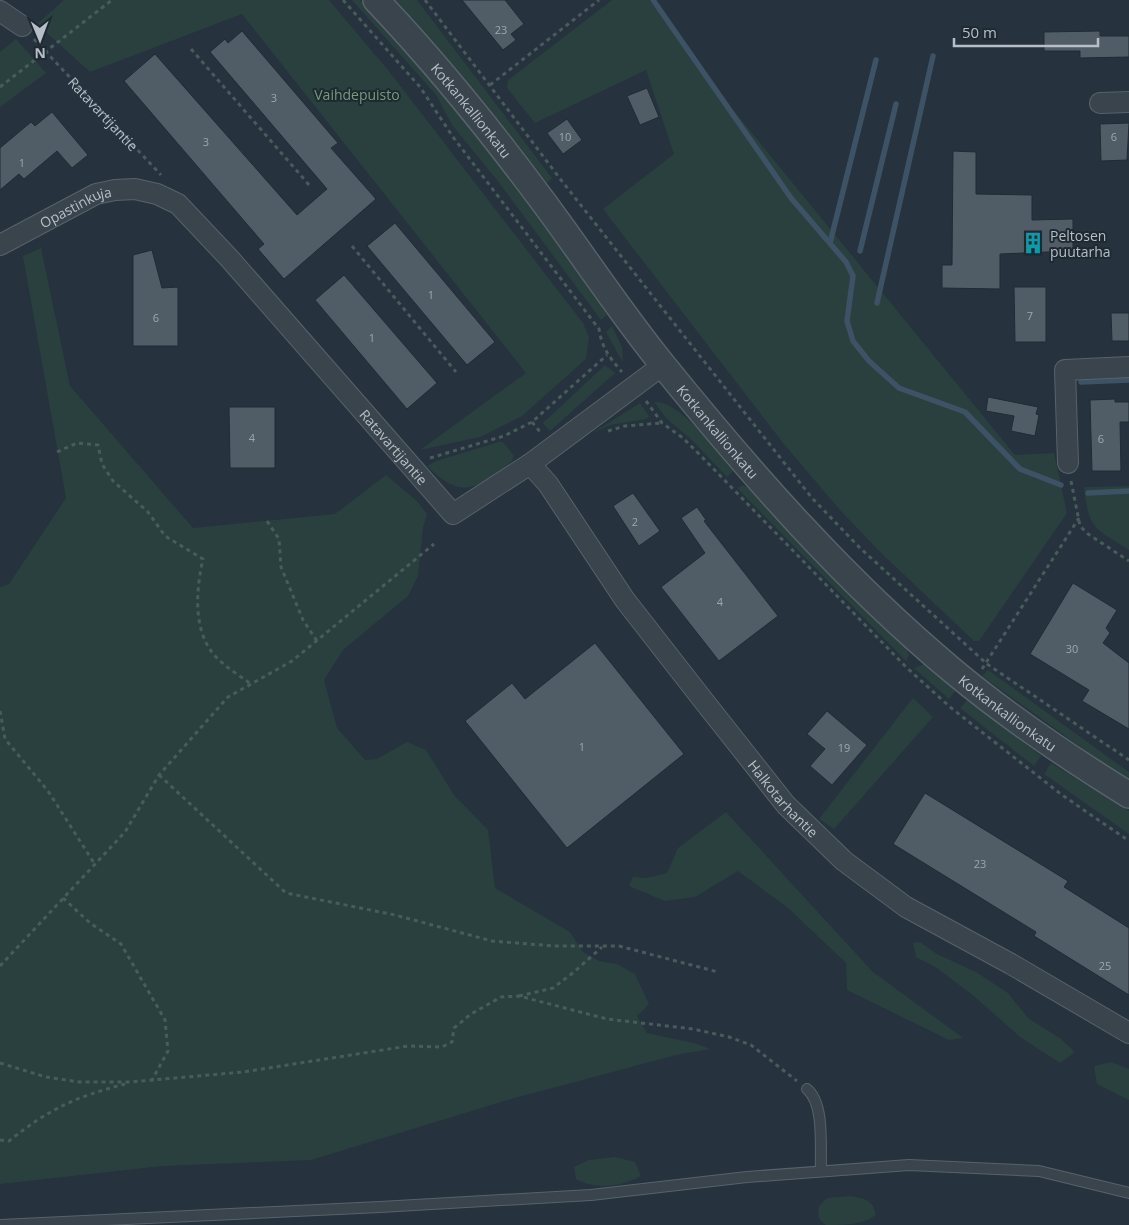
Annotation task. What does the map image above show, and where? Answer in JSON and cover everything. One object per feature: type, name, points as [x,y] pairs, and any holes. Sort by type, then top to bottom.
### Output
[{"type":"street","name":"Kotkankallionkatu","points":[[376,0],[422,48],[466,100],[663,365],[757,477],[877,603],[968,683],[1052,745],[1129,795]]},
{"type":"street","points":[[0,11],[22,26]]},
{"type":"street","points":[[1100,103],[1129,102]]},
{"type":"street","name":"Ratavartijantie","points":[[160,186],[229,258],[453,514],[530,464],[663,365]]},
{"type":"street","name":"Opastinkuja","points":[[0,245],[96,194],[114,190],[160,186]]},
{"type":"street","points":[[1068,463],[1065,370],[1129,367]]},
{"type":"street","name":"Halkotarhantie","points":[[530,464],[548,484],[625,600],[702,700],[786,805],[844,861],[906,907],[1011,964],[1129,1033]]},
{"type":"lane","points":[[807,1089],[815,1095],[819,1111],[821,1171]]},
{"type":"lane","points":[[0,1225],[380,1208],[591,1195],[748,1177],[909,1165],[1038,1171],[1129,1193]]},
{"type":"path","points":[[0,87],[112,0]]},
{"type":"path","points":[[343,0],[420,87],[453,137],[599,329],[602,344],[607,355],[620,370]]},
{"type":"path","points":[[425,0],[648,291],[812,498],[860,548],[987,664],[1129,760]]},
{"type":"path","points":[[490,85],[599,0]]},
{"type":"path","name":"Ratavartijantie","points":[[22,26],[160,186]]},
{"type":"path","points":[[191,49],[310,186]]},
{"type":"path","points":[[352,246],[456,372]]},
{"type":"path","points":[[642,296],[648,291]]},
{"type":"path","points":[[423,461],[504,436],[532,422],[607,355]]},
{"type":"path","points":[[532,422],[544,437]]},
{"type":"path","points":[[603,432],[626,426],[662,423]]},
{"type":"path","points":[[57,452],[77,443],[98,445],[102,464],[113,481],[148,512],[165,536],[203,559],[198,579],[202,635],[217,658],[251,684]]},
{"type":"path","points":[[1068,463],[1080,526],[1088,534],[1129,561]]},
{"type":"path","points":[[987,664],[1079,518]]},
{"type":"path","points":[[267,521],[279,539],[281,567],[303,620],[317,641]]},
{"type":"path","points":[[0,966],[94,863],[125,832],[159,775],[228,697],[292,662],[434,544]]},
{"type":"path","points":[[0,711],[5,739],[48,791],[94,863]]},
{"type":"path","points":[[159,775],[286,893],[394,915],[492,941],[554,946],[619,946],[718,972]]},
{"type":"path","points":[[63,898],[90,923],[121,944],[164,1020],[168,1051],[152,1080]]},
{"type":"path","points":[[0,1063],[46,1077],[79,1082],[130,1082],[243,1072],[408,1046],[442,1047],[452,1042],[454,1028],[471,1014],[501,997],[519,996],[552,988],[574,972],[602,946]]},
{"type":"path","points":[[519,996],[607,1018],[693,1029],[751,1045],[807,1089]]},
{"type":"path","points":[[0,1140],[9,1141],[38,1117],[84,1095],[130,1082]]},
{"type":"green space","name":"Vaihdepuisto","points":[[64,0],[329,0],[388,70],[583,323],[589,337],[586,359],[522,416],[480,437],[420,450],[526,373],[242,14],[90,72],[37,24]]},
{"type":"green space","points":[[352,0],[360,0],[395,36],[460,113],[520,192],[607,315],[601,320],[497,180],[452,125],[436,95]]},
{"type":"green space","points":[[393,0],[417,0],[552,178],[547,183],[481,99]]},
{"type":"green space","points":[[612,0],[649,0],[711,83],[1015,455],[1054,453],[1067,513],[979,641],[974,641],[880,552],[839,509],[783,443],[603,209],[674,154],[646,70],[535,123],[507,88],[508,80]]},
{"type":"green space","points":[[16,39],[46,73],[0,107],[0,52]]},
{"type":"green space","points":[[41,248],[70,386],[193,528],[335,514],[386,475],[417,501],[427,514],[423,528],[418,576],[408,596],[343,650],[324,680],[337,728],[365,760],[377,759],[407,742],[426,750],[454,795],[488,830],[495,888],[570,932],[583,952],[599,961],[617,964],[635,974],[649,1004],[637,1016],[647,1033],[694,1043],[710,1049],[676,1055],[511,1099],[311,1160],[162,1166],[0,1184],[0,587],[9,584],[66,498],[23,256]]},
{"type":"green space","points":[[612,326],[622,347],[623,363],[606,332]]},
{"type":"green space","points":[[605,365],[615,373],[550,431],[543,423]]},
{"type":"green space","points":[[654,402],[675,409],[686,418],[708,440],[733,471],[727,477],[692,440],[666,418]]},
{"type":"green space","points":[[640,403],[649,416],[646,419],[610,425],[591,434]]},
{"type":"green space","points":[[503,442],[514,456],[512,461],[489,478],[470,487],[460,487],[451,484],[427,466],[436,461]]},
{"type":"green space","points":[[743,485],[749,488],[799,543],[906,647],[909,655],[906,661],[737,488]]},
{"type":"green space","points":[[1129,486],[1129,550],[1095,526],[1088,512],[1084,487]]},
{"type":"green space","points":[[924,664],[930,666],[956,690],[949,699],[914,668]]},
{"type":"green space","points":[[988,670],[1129,772],[1129,782],[982,676]]},
{"type":"green space","points":[[913,698],[933,717],[834,829],[819,819]]},
{"type":"green space","points":[[968,699],[1041,756],[1034,766],[960,708]]},
{"type":"green space","points":[[1051,763],[1129,811],[1129,834],[1044,774]]},
{"type":"green space","points":[[726,812],[873,972],[963,1038],[949,1040],[847,990],[846,963],[788,908],[738,871],[695,897],[665,901],[629,886],[633,877],[646,878],[667,873],[678,848]]},
{"type":"green space","points":[[920,942],[937,954],[976,972],[1008,993],[1029,1019],[1060,1038],[1075,1052],[1060,1063],[1020,1037],[975,997],[937,968],[916,957],[913,943]]},
{"type":"green space","points":[[1111,1062],[1129,1069],[1129,1100],[1097,1084],[1094,1066]]},
{"type":"green space","points":[[615,1157],[635,1162],[641,1176],[625,1183],[609,1186],[592,1185],[576,1179],[574,1167],[589,1160]]},
{"type":"green space","points":[[851,1196],[867,1200],[872,1205],[876,1214],[872,1218],[854,1224],[826,1225],[821,1221],[818,1215],[819,1206],[827,1198]]},
{"type":"building","points":[[462,0],[505,0],[524,24],[511,34],[516,40],[503,50]]},
{"type":"building","points":[[242,31],[338,143],[331,148],[376,199],[284,279],[258,249],[264,244],[124,81],[155,54],[297,215],[327,189],[210,52],[225,39],[228,43]]},
{"type":"building","points":[[1100,31],[1100,36],[1129,36],[1129,57],[1080,58],[1080,51],[1044,51],[1044,32]]},
{"type":"building","points":[[647,88],[659,117],[640,125],[627,96]]},
{"type":"building","points":[[52,112],[88,155],[72,168],[57,151],[24,179],[19,174],[0,190],[0,148],[31,122],[35,126]]},
{"type":"building","points":[[567,119],[582,140],[563,154],[547,133]]},
{"type":"building","points":[[1129,123],[1127,160],[1101,161],[1100,124]]},
{"type":"building","points":[[953,151],[976,152],[976,194],[1032,195],[1032,220],[1073,219],[1073,251],[1000,254],[1000,289],[942,288],[942,265],[952,265]]},
{"type":"building","points":[[395,223],[495,342],[467,365],[367,246]]},
{"type":"building","points":[[152,250],[162,288],[178,287],[178,346],[133,346],[133,255]]},
{"type":"building","points":[[344,275],[437,383],[407,409],[315,300]]},
{"type":"building","points":[[1014,287],[1046,287],[1046,342],[1015,342]]},
{"type":"building","points":[[1111,313],[1129,313],[1129,341],[1112,341]]},
{"type":"building","points":[[988,397],[1038,407],[1036,414],[1039,415],[1035,436],[1011,431],[1014,416],[986,411]]},
{"type":"building","points":[[1115,399],[1115,402],[1129,402],[1129,422],[1120,422],[1121,471],[1092,471],[1090,400]]},
{"type":"building","points":[[229,407],[275,407],[275,468],[230,468]]},
{"type":"building","points":[[633,493],[660,531],[639,546],[613,506]]},
{"type":"building","points":[[697,507],[706,520],[704,521],[778,616],[719,661],[661,587],[705,553],[681,518]]},
{"type":"building","points":[[1073,583],[1117,610],[1106,628],[1110,633],[1103,643],[1129,663],[1129,729],[1082,701],[1089,690],[1030,654]]},
{"type":"building","points":[[595,643],[684,754],[567,848],[465,721],[512,683],[525,699]]},
{"type":"building","points":[[827,711],[867,745],[832,785],[810,766],[825,749],[807,734]]},
{"type":"building","points":[[925,793],[1068,881],[1064,887],[1129,928],[1129,995],[1034,936],[1036,932],[893,844]]},
{"type":"waterway","points":[[653,0],[791,198],[846,262],[853,276],[847,321],[853,341],[869,361],[899,388],[965,412],[1020,469],[1061,485]]},
{"type":"waterway","points":[[877,303],[933,56]]},
{"type":"waterway","points":[[830,243],[876,60]]},
{"type":"waterway","points":[[860,251],[896,104]]},
{"type":"waterway","points":[[1081,382],[1129,380]]},
{"type":"waterway","points":[[1088,493],[1129,491]]},
{"type":"place","name":"Peltosen puutarha","points":[[1033,243]]}]
